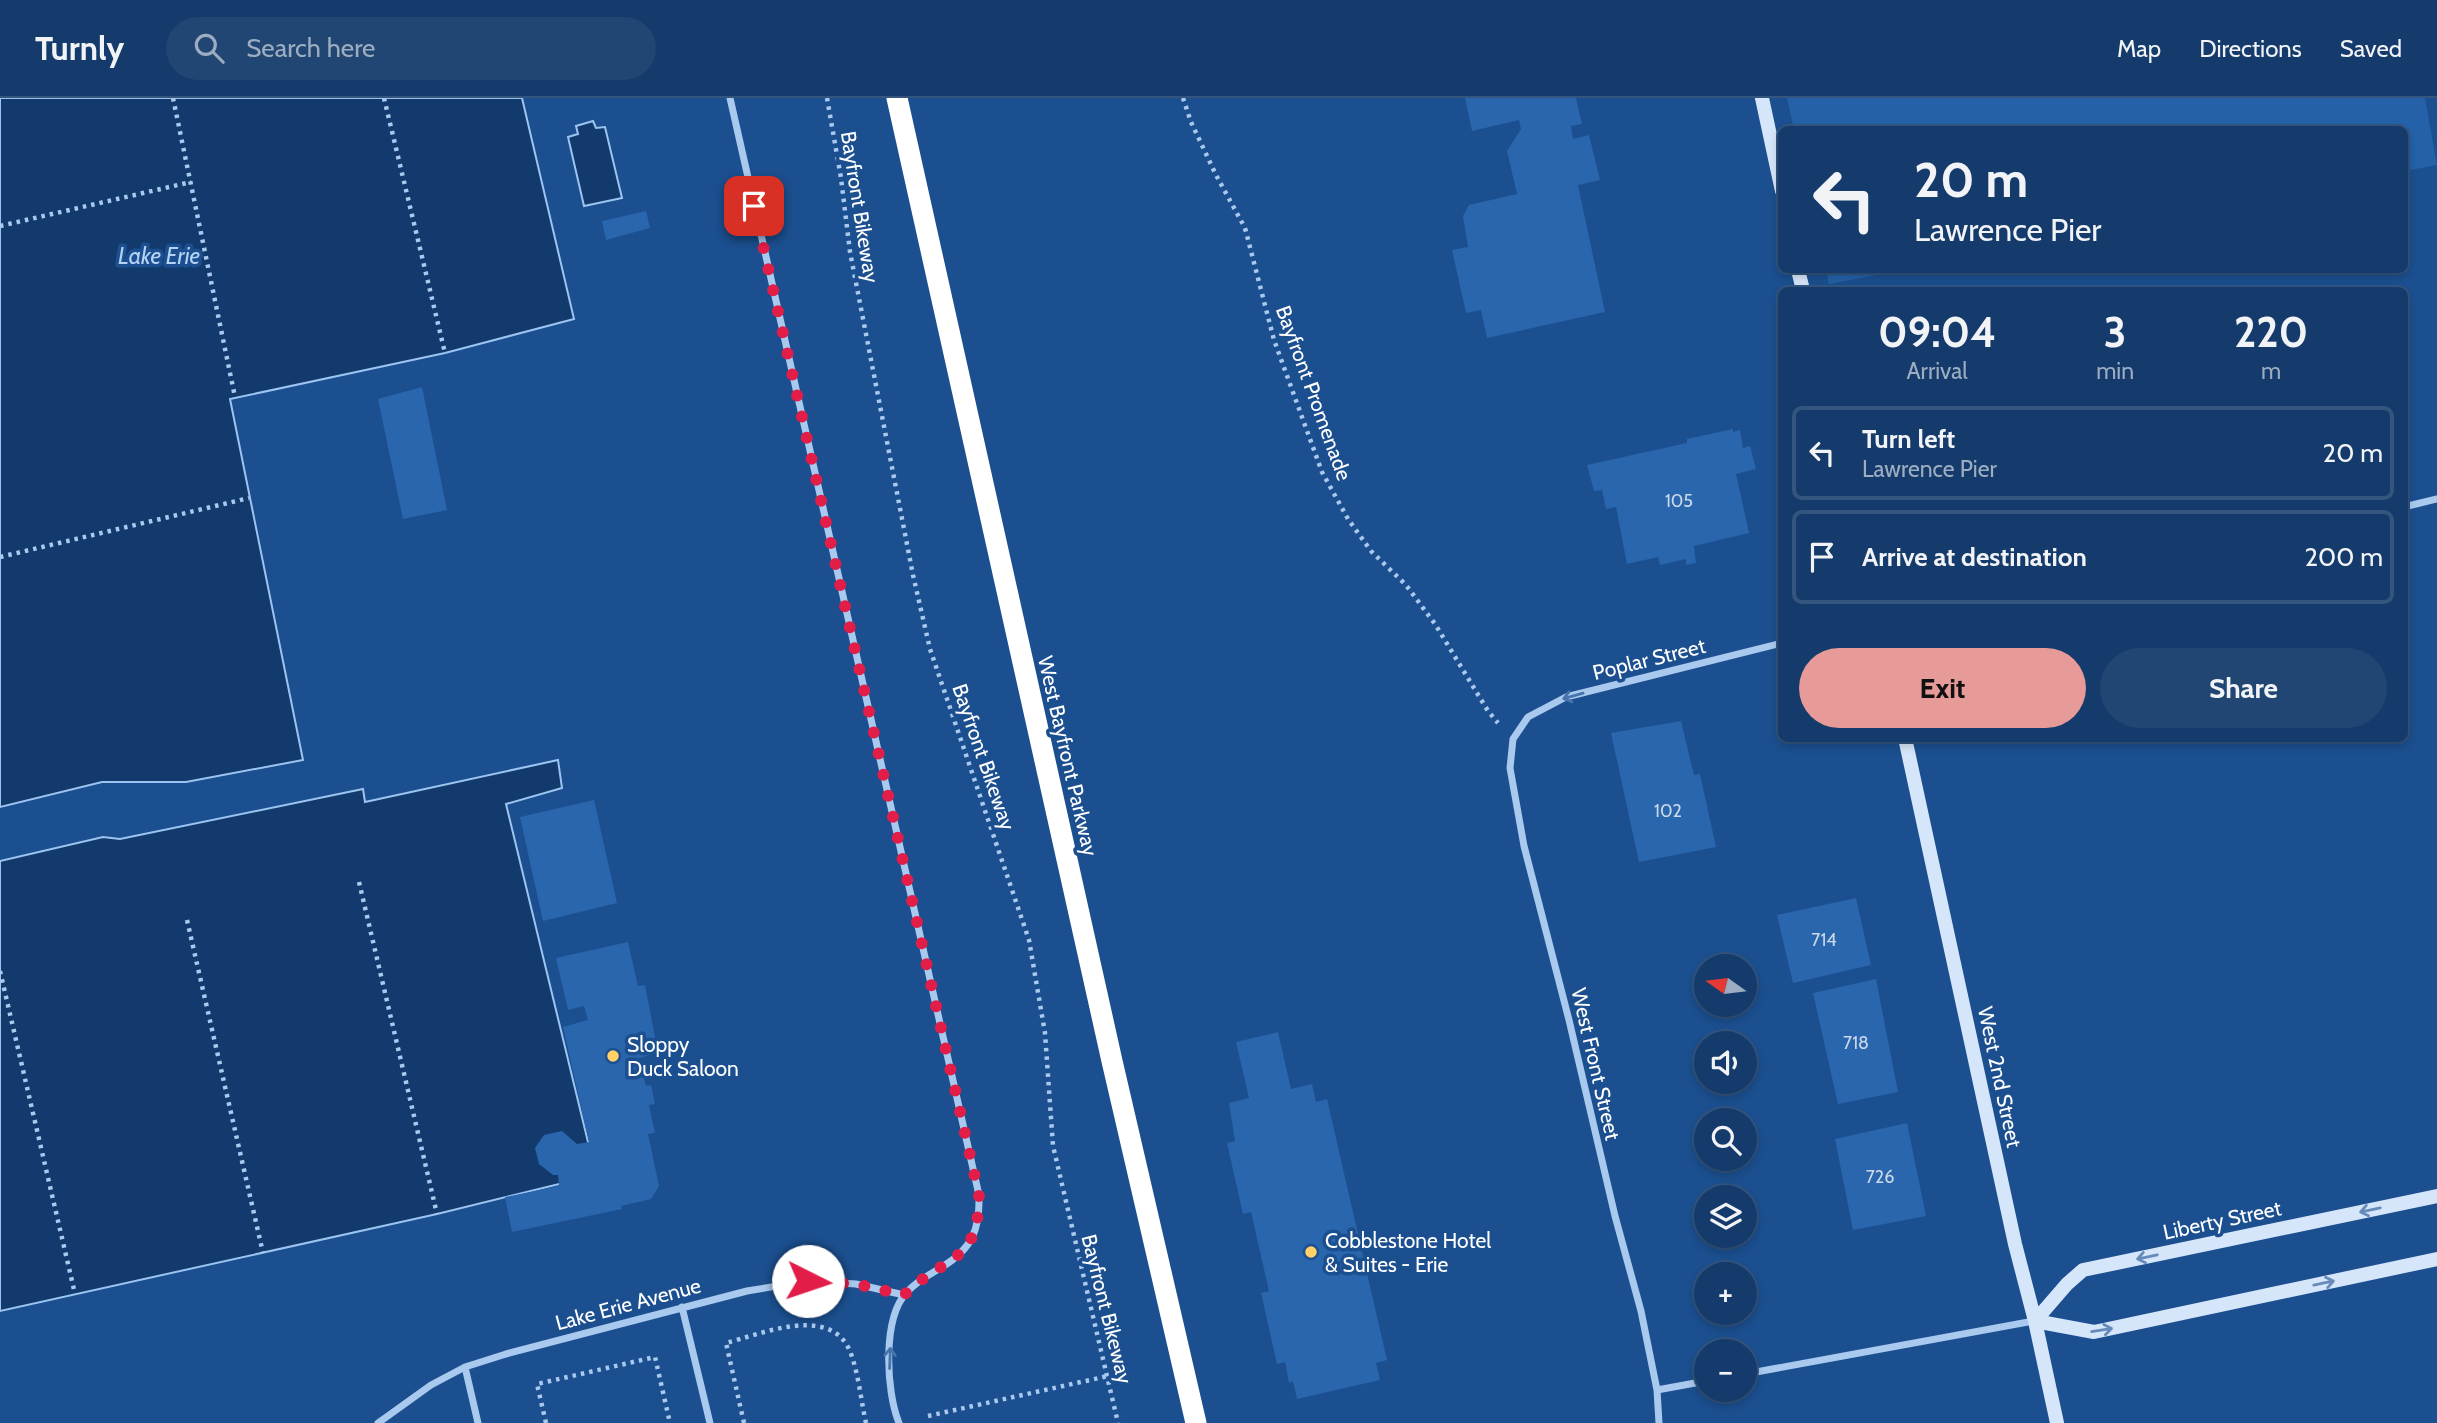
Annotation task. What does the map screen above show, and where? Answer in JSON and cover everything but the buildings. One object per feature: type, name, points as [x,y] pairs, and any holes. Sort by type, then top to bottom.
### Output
[{"type":"highway","name":"West Bayfront Parkway","points":[[897,98],[1106,1034],[1196,1423]]},
{"type":"street","points":[[730,98],[979,1195],[979,1216],[974,1237],[958,1256],[921,1278],[904,1295],[895,1311],[889,1362],[890,1388],[899,1423]]},
{"type":"street","points":[[1762,98],[1778,172]]},
{"type":"street","points":[[2408,506],[2437,499]]},
{"type":"street","name":"Poplar Street","points":[[1513,739],[1528,717],[1566,696],[1778,644]]},
{"type":"street","name":"West Front Street","points":[[1513,739],[1510,768],[1524,846],[1641,1311],[1657,1390],[1659,1423]]},
{"type":"street","name":"West 2nd Street","points":[[1906,742],[2014,1244],[2035,1321],[2057,1423]]},
{"type":"street","name":"Liberty Street","points":[[2035,1321],[2083,1270],[2437,1196]]},
{"type":"street","points":[[1757,1372],[2035,1321],[2094,1332],[2437,1259]]},
{"type":"street","name":"Lake Erie Avenue","points":[[378,1423],[431,1385],[465,1367],[747,1291],[808,1281],[856,1284],[904,1295]]},
{"type":"street","points":[[682,1307],[710,1423]]},
{"type":"street","points":[[465,1367],[478,1423]]},
{"type":"street","points":[[1657,1390],[1694,1383]]},
{"type":"path","points":[[173,98],[235,397]]},
{"type":"path","points":[[384,98],[445,353]]},
{"type":"path","name":"Bayfront Bikeway","points":[[827,98],[850,252],[913,575],[930,649],[1029,940],[1045,1033],[1053,1146],[1118,1423]]},
{"type":"path","name":"Bayfront Promenade","points":[[1183,98],[1195,133],[1245,228],[1274,340],[1322,472],[1348,519],[1371,551],[1406,585],[1435,624],[1488,711],[1513,739]]},
{"type":"path","points":[[0,226],[191,182]]},
{"type":"path","points":[[0,557],[249,498]]},
{"type":"path","points":[[359,882],[438,1214]]},
{"type":"path","points":[[187,920],[262,1253]]},
{"type":"path","points":[[0,971],[75,1294]]},
{"type":"path","points":[[744,1423],[726,1343],[802,1324],[835,1332],[844,1340],[850,1352],[866,1423]]},
{"type":"path","points":[[546,1423],[537,1384],[655,1357],[670,1423]]},
{"type":"path","points":[[928,1416],[1108,1376]]},
{"type":"shaded area","points":[[1787,98],[2425,98],[2437,165],[2408,170],[2408,126],[1793,126]]},
{"type":"shaded area","points":[[1827,273],[1887,273],[1829,284]]},
{"type":"water","name":"Lake Erie","points":[[0,98],[522,98],[574,319],[445,353],[230,399],[303,760],[186,782],[102,782],[0,807]]},
{"type":"water","points":[[593,121],[596,128],[605,127],[622,198],[584,206],[568,137],[578,134],[576,126]]},
{"type":"water","points":[[558,760],[562,788],[506,804],[596,1175],[437,1214],[0,1311],[0,861],[103,837],[120,839],[363,789],[365,802]]},
{"type":"place","name":"Sloppy Duck Saloon","points":[[613,1056]]},
{"type":"place","name":"Cobblestone Hotel & Suites - Erie","points":[[1311,1252]]},
{"type":"route","points":[[754,206],[979,1195],[979,1216],[974,1237],[958,1256],[921,1278],[904,1295],[856,1284],[808,1281]]}]
